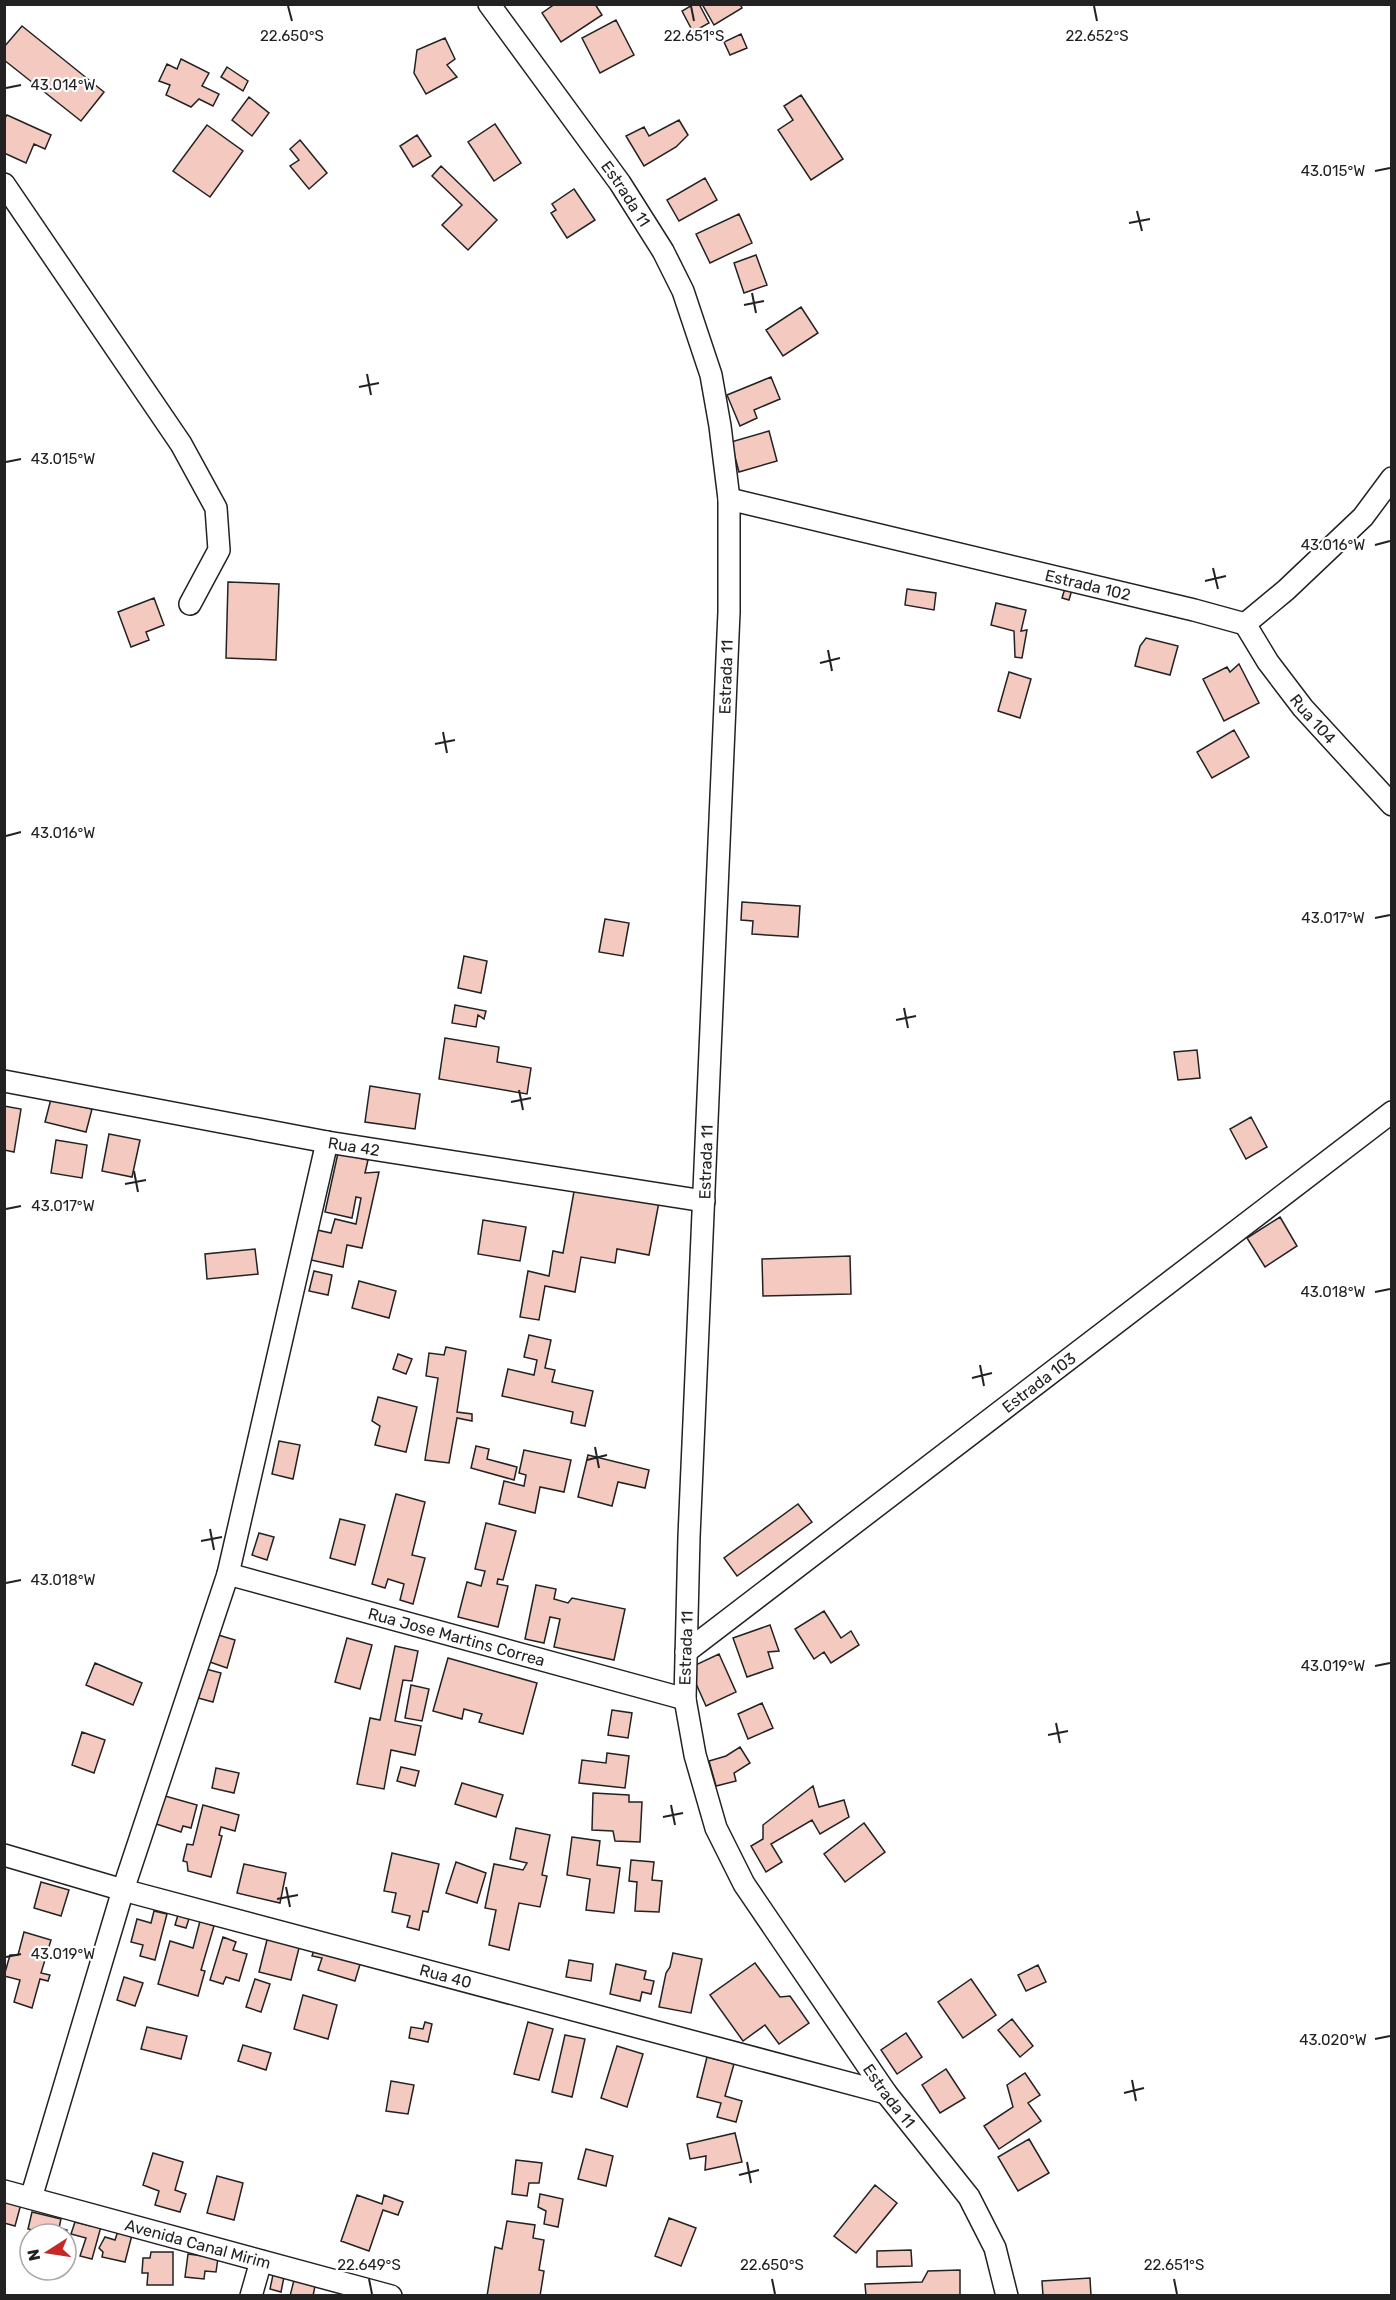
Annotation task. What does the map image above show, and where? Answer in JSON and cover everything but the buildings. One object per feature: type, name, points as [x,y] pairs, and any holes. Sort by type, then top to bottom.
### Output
[{"type":"street","name":"Estrada 11","points":[[489,4],[620,183],[663,251],[683,291],[711,375],[729,498],[729,612],[686,1652],[685,1699],[695,1755],[716,1828],[744,1884],[886,2093],[969,2197],[995,2248],[1006,2295]]},
{"type":"street","points":[[4,184],[181,444],[216,508],[219,550],[190,604]]},
{"type":"street","points":[[1245,624],[1286,590],[1363,517],[1392,478]]},
{"type":"street","name":"Estrada 102","points":[[729,498],[1245,624]]},
{"type":"street","name":"Rua 104","points":[[1245,624],[1268,662],[1303,708],[1392,805]]},
{"type":"street","name":"Rua 42","points":[[4,1081],[327,1142],[704,1201]]},
{"type":"street","name":"Estrada 103","points":[[686,1652],[1392,1113]]},
{"type":"street","points":[[31,2198],[123,1890],[228,1574],[327,1142]]},
{"type":"street","name":"Rua Jose Martins Correa","points":[[228,1574],[685,1699]]},
{"type":"street","name":"Rua 40","points":[[4,1855],[123,1890],[886,2093]]},
{"type":"street","name":"Avenida Canal Mirim","points":[[4,2191],[391,2295]]},
{"type":"street","points":[[251,2295],[261,2261]]}]
